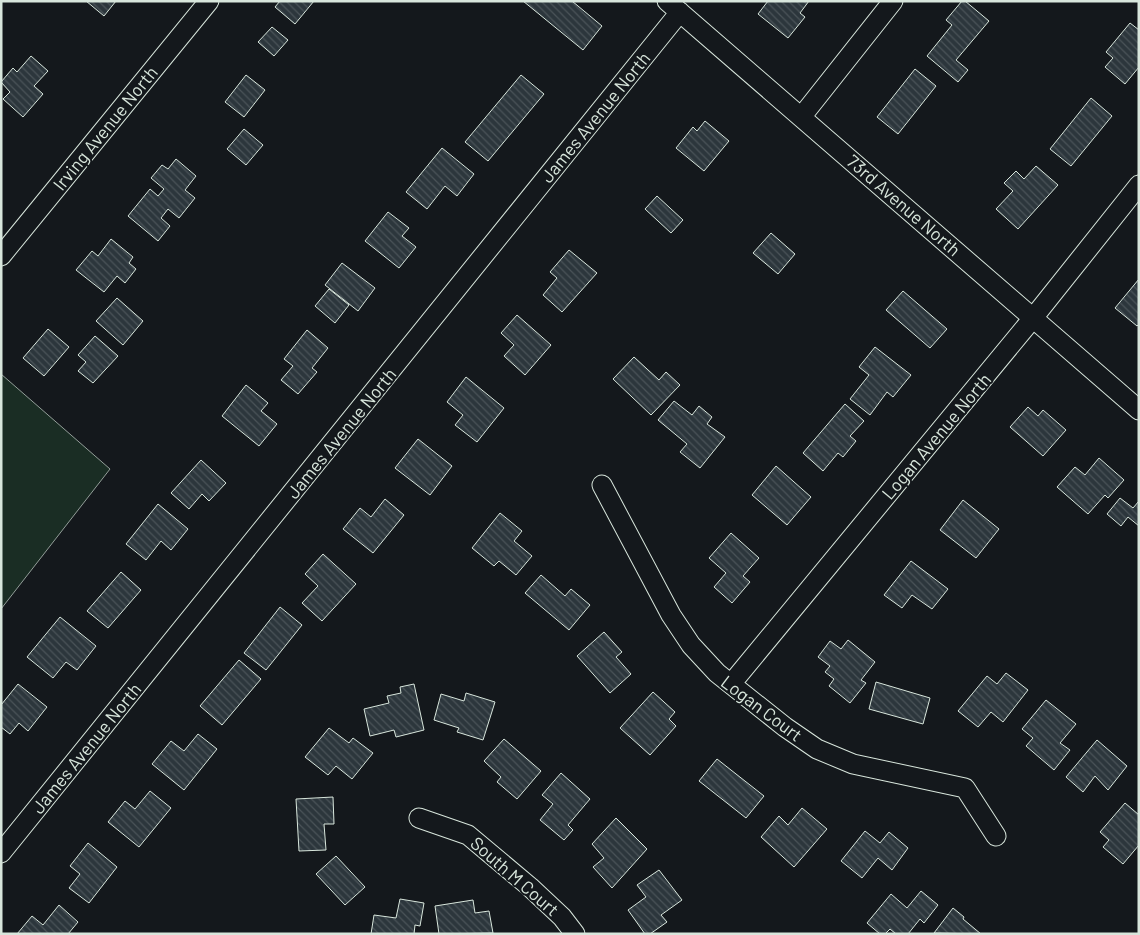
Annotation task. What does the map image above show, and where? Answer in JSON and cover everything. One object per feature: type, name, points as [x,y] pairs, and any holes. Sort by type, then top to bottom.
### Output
[{"type":"street","name":"Irving Avenue North","points":[[1,256],[209,1]]},
{"type":"street","points":[[802,116],[893,1]]},
{"type":"street","name":"73rd Avenue North","points":[[674,6],[1139,410]]},
{"type":"street","name":"James Avenue North","points":[[1,853],[674,6]]},
{"type":"street","name":"Logan Avenue North","points":[[731,684],[1033,318],[1139,185]]},
{"type":"street","name":"Logan Court","points":[[602,485],[671,615],[692,645],[717,673],[785,727],[817,749],[853,764],[965,788],[996,836]]},
{"type":"street","name":"South M Court","points":[[419,818],[468,835],[530,887],[562,917],[575,934]]},
{"type":"green space","points":[[1,374],[110,469],[1,609]]},
{"type":"building","points":[[86,1],[116,1],[104,16]]},
{"type":"building","points":[[280,1],[314,1],[295,24],[275,7]]},
{"type":"building","points":[[523,1],[572,1],[602,26],[583,50]]},
{"type":"building","points":[[768,1],[809,1],[800,13],[805,17],[788,38],[758,14]]},
{"type":"building","points":[[962,1],[965,1],[989,21],[956,60],[968,70],[958,82],[927,56],[952,25],[946,20]]},
{"type":"building","points":[[1130,23],[1139,30],[1139,67],[1125,84],[1105,67],[1113,58],[1106,52]]},
{"type":"building","points":[[272,27],[288,40],[274,56],[258,42]]},
{"type":"building","points":[[31,56],[48,71],[34,86],[43,94],[23,117],[3,99],[10,92],[1,82],[13,68],[17,72]]},
{"type":"building","points":[[915,69],[936,86],[898,134],[877,117]]},
{"type":"building","points":[[246,75],[265,90],[244,117],[225,102]]},
{"type":"building","points":[[521,75],[544,94],[488,161],[465,142]]},
{"type":"building","points":[[1091,98],[1112,116],[1071,166],[1050,149]]},
{"type":"building","points":[[705,121],[729,141],[704,171],[676,148],[693,127],[697,131]]},
{"type":"building","points":[[244,129],[263,145],[246,165],[227,149]]},
{"type":"building","points":[[442,148],[474,174],[457,196],[445,186],[427,209],[406,192]]},
{"type":"building","points":[[176,159],[196,176],[185,190],[195,198],[179,218],[168,209],[161,218],[170,226],[158,241],[128,216],[150,189],[158,196],[164,189],[151,178],[162,165],[168,169]]},
{"type":"building","points":[[1036,166],[1058,185],[1018,229],[996,209],[1013,191],[1004,183],[1016,171],[1024,179]]},
{"type":"building","points":[[657,196],[683,220],[671,233],[645,209]]},
{"type":"building","points":[[388,212],[409,228],[402,236],[416,247],[399,268],[365,241]]},
{"type":"building","points":[[771,233],[795,254],[778,274],[753,253]]},
{"type":"building","points":[[111,239],[133,257],[129,263],[136,269],[125,283],[117,276],[104,292],[76,270],[92,251],[98,256]]},
{"type":"building","points":[[569,250],[597,273],[562,312],[543,295],[557,278],[550,272]]},
{"type":"building","points":[[342,263],[375,288],[358,311],[325,285]]},
{"type":"building","points":[[1139,279],[1139,324],[1137,326],[1115,308]]},
{"type":"building","points":[[329,289],[349,305],[335,323],[315,306]]},
{"type":"building","points":[[903,291],[947,329],[930,348],[886,310]]},
{"type":"building","points":[[117,298],[143,321],[123,345],[96,321]]},
{"type":"building","points":[[517,315],[551,345],[525,375],[504,356],[514,345],[501,333]]},
{"type":"building","points":[[48,329],[69,347],[44,376],[23,358]]},
{"type":"building","points":[[307,330],[328,348],[312,368],[317,372],[298,394],[281,380],[293,366],[284,359]]},
{"type":"building","points":[[95,336],[118,356],[93,383],[78,371],[86,362],[78,355]]},
{"type":"building","points":[[875,347],[911,375],[893,397],[887,392],[870,415],[850,399],[869,375],[859,367]]},
{"type":"building","points":[[634,357],[659,380],[666,372],[680,385],[651,415],[613,379]]},
{"type":"building","points":[[466,377],[504,408],[477,442],[455,425],[463,415],[447,402]]},
{"type":"building","points":[[246,385],[268,403],[261,411],[277,424],[259,446],[222,416]]},
{"type":"building","points":[[674,401],[692,415],[699,406],[712,417],[707,424],[725,437],[700,468],[680,452],[687,444],[658,420]]},
{"type":"building","points":[[845,404],[864,421],[850,436],[856,441],[843,457],[838,453],[823,471],[803,453]]},
{"type":"building","points":[[1028,407],[1038,416],[1043,410],[1066,430],[1043,456],[1010,427]]},
{"type":"building","points":[[418,439],[452,466],[430,495],[395,468]]},
{"type":"building","points":[[1099,458],[1124,480],[1108,498],[1105,495],[1088,514],[1057,487],[1075,467],[1085,475]]},
{"type":"building","points":[[201,460],[226,483],[209,501],[202,494],[189,509],[171,493]]},
{"type":"building","points":[[776,466],[811,497],[787,525],[752,495]]},
{"type":"building","points":[[1120,498],[1133,508],[1139,501],[1139,526],[1128,517],[1121,526],[1107,514]]},
{"type":"building","points":[[385,499],[404,515],[373,553],[343,529],[360,508],[371,517]]},
{"type":"building","points":[[963,500],[999,529],[976,558],[940,530]]},
{"type":"building","points":[[158,504],[188,529],[171,550],[161,541],[146,560],[126,544]]},
{"type":"building","points":[[500,513],[522,531],[514,541],[532,556],[516,575],[499,561],[494,566],[472,548]]},
{"type":"building","points":[[731,533],[759,558],[743,576],[750,582],[732,603],[714,587],[726,573],[709,558]]},
{"type":"building","points":[[323,554],[356,584],[322,621],[302,603],[318,586],[305,574]]},
{"type":"building","points":[[911,561],[948,589],[932,609],[912,595],[902,608],[884,595]]},
{"type":"building","points":[[121,572],[141,590],[108,628],[87,611]]},
{"type":"building","points":[[541,575],[565,596],[571,589],[590,605],[569,630],[525,593]]},
{"type":"building","points":[[280,607],[302,625],[266,670],[244,653]]},
{"type":"building","points":[[60,617],[96,646],[77,670],[66,662],[53,678],[27,657]]},
{"type":"building","points":[[604,632],[622,652],[616,657],[631,674],[610,693],[577,656]]},
{"type":"building","points":[[848,640],[875,662],[861,680],[866,683],[850,703],[829,686],[834,679],[825,672],[830,666],[818,657],[830,641],[841,649]]},
{"type":"building","points":[[239,660],[261,679],[222,725],[200,706]]},
{"type":"building","points":[[1006,673],[1028,690],[1003,722],[991,712],[978,727],[958,711],[987,676],[997,684]]},
{"type":"building","points":[[876,682],[930,698],[923,724],[869,709]]},
{"type":"building","points":[[18,684],[47,707],[28,731],[19,723],[10,734],[1,727],[1,705]]},
{"type":"building","points":[[414,684],[424,730],[396,737],[394,730],[370,736],[364,709],[389,703],[387,696],[401,693],[400,687]]},
{"type":"building","points":[[653,692],[675,712],[669,719],[676,726],[650,755],[620,728]]},
{"type":"building","points":[[466,693],[495,702],[483,740],[457,732],[459,728],[434,720],[441,694],[464,701]]},
{"type":"building","points":[[1046,700],[1076,724],[1060,743],[1070,750],[1054,770],[1026,746],[1033,738],[1022,729]]},
{"type":"building","points":[[329,728],[349,743],[353,738],[373,753],[352,779],[336,766],[328,775],[305,757]]},
{"type":"building","points":[[198,734],[217,749],[184,790],[152,764],[171,741],[184,751]]},
{"type":"building","points":[[504,739],[541,771],[517,799],[497,782],[501,777],[484,761]]},
{"type":"building","points":[[1097,740],[1127,766],[1108,790],[1095,776],[1083,792],[1066,777]]},
{"type":"building","points":[[717,759],[764,796],[746,818],[699,781]]},
{"type":"building","points":[[561,773],[590,799],[568,825],[573,830],[564,840],[540,820],[553,804],[542,795]]},
{"type":"building","points":[[150,791],[171,808],[139,847],[108,822],[125,801],[135,809]]},
{"type":"building","points":[[333,797],[334,824],[324,824],[326,850],[299,851],[296,799]]},
{"type":"building","points":[[1125,803],[1139,815],[1139,845],[1123,864],[1103,847],[1109,840],[1100,832]]},
{"type":"building","points":[[802,808],[827,829],[794,867],[761,837],[779,816],[788,825]]},
{"type":"building","points":[[616,818],[647,849],[612,888],[593,867],[604,858],[592,844]]},
{"type":"building","points":[[865,831],[880,843],[889,832],[908,848],[892,870],[878,858],[862,878],[841,861]]},
{"type":"building","points":[[88,843],[117,867],[89,903],[69,888],[80,874],[70,866]]},
{"type":"building","points":[[336,856],[365,887],[345,905],[316,874]]},
{"type":"building","points":[[659,870],[682,900],[661,915],[667,922],[650,934],[645,934],[628,910],[646,897],[637,885]]},
{"type":"building","points":[[921,891],[938,905],[924,923],[920,919],[908,934],[896,934],[890,929],[885,934],[880,934],[867,923],[891,894],[907,908]]},
{"type":"building","points":[[400,899],[424,903],[420,926],[415,925],[414,934],[371,934],[374,915],[396,918]]},
{"type":"building","points":[[473,900],[475,913],[489,911],[493,933],[439,934],[435,906]]},
{"type":"building","points":[[59,905],[78,922],[68,934],[17,934],[32,916],[43,925]]},
{"type":"building","points":[[953,908],[964,917],[963,919],[981,934],[934,933]]}]
